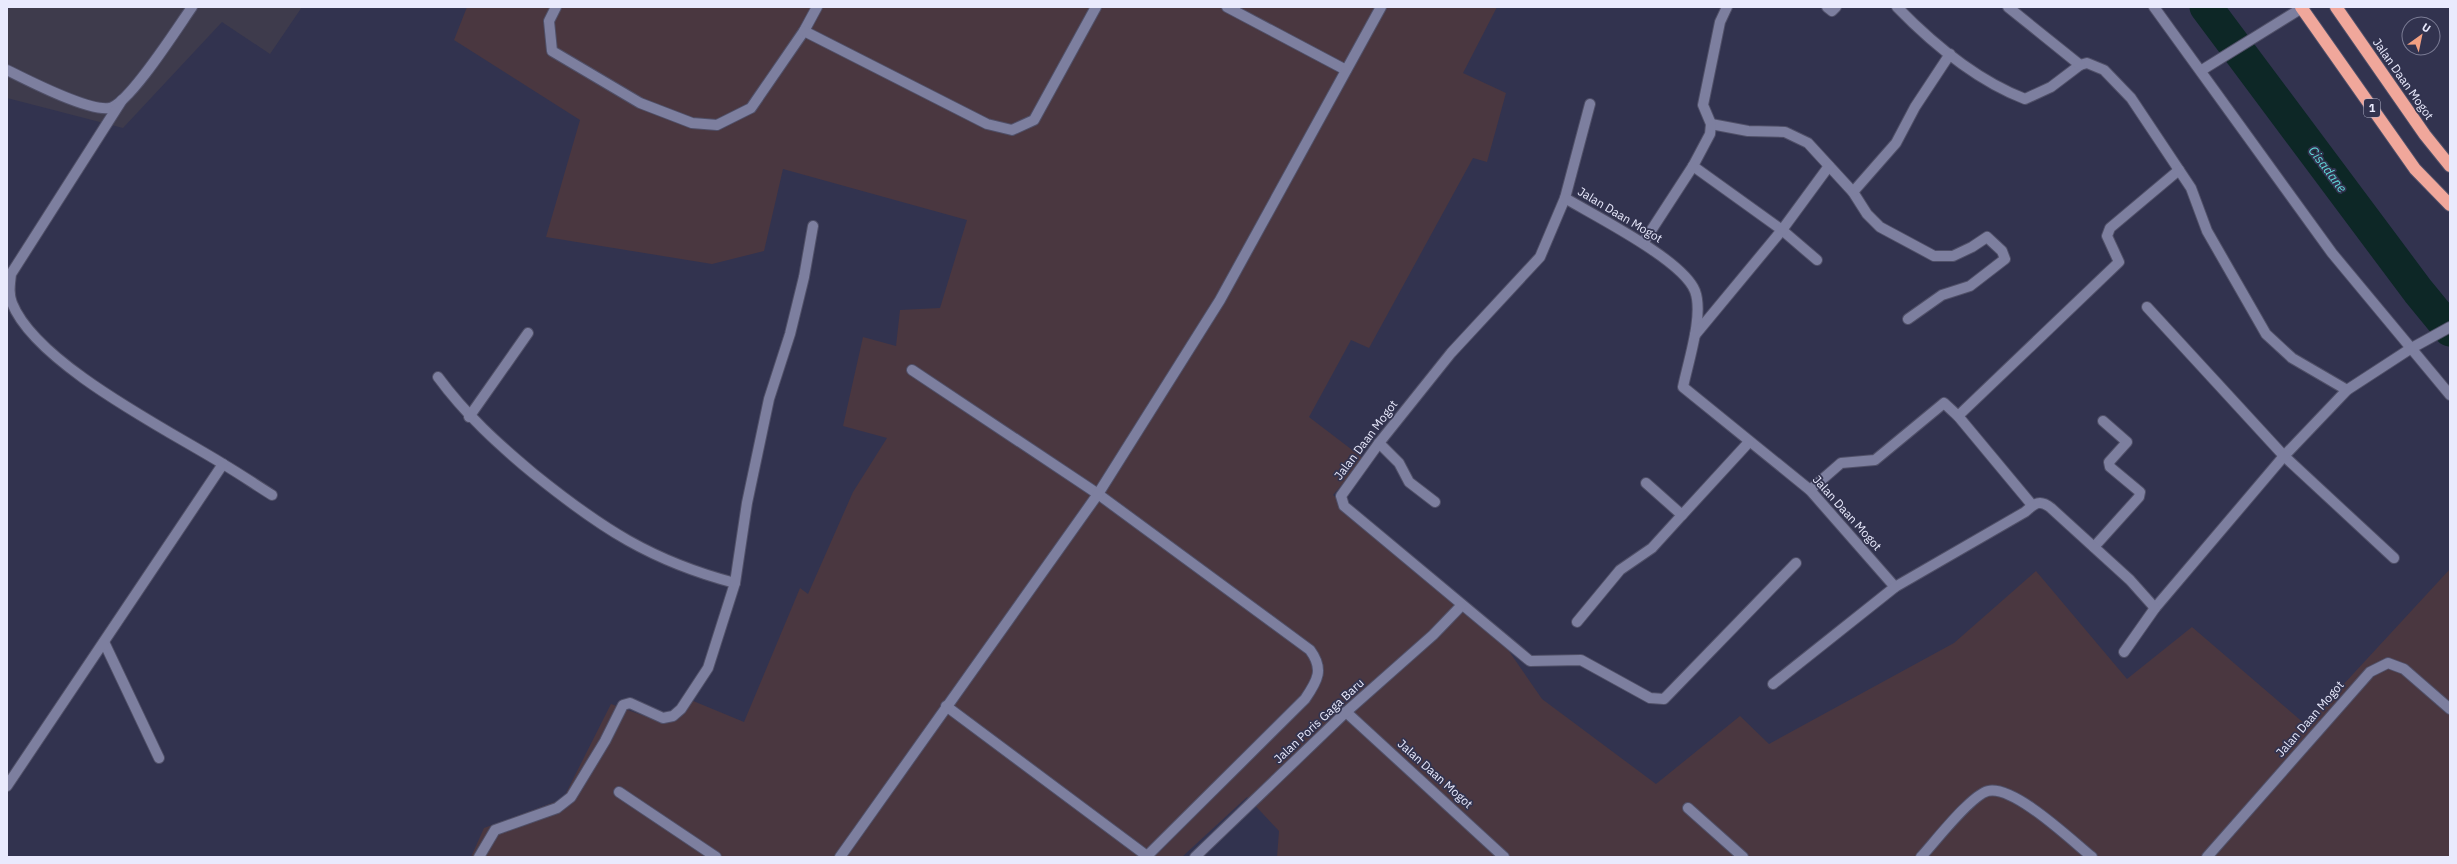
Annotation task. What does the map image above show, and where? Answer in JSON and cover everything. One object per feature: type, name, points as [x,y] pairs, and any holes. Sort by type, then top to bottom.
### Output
[{"type":"highway","name":"Jalan Daan Mogot","points":[[2336,7],[2425,135],[2450,166]]},
{"type":"highway","name":"1","points":[[2301,8],[2416,169],[2450,205]]},
{"type":"street","points":[[7,70],[66,97],[104,108],[111,108],[122,100],[137,84],[192,7]]},
{"type":"street","points":[[556,7],[549,21],[552,51],[640,103],[692,123],[717,125],[751,108],[804,31],[817,7]]},
{"type":"street","points":[[804,31],[987,124],[1012,130],[1034,120],[1096,7]]},
{"type":"street","points":[[1226,7],[1346,70]]},
{"type":"street","points":[[840,857],[1098,494],[1220,300],[1381,7]]},
{"type":"street","points":[[1643,243],[1693,166],[1710,134],[1712,124],[1703,105],[1720,22],[1727,7]]},
{"type":"street","points":[[1827,7],[1832,11],[1836,7]]},
{"type":"street","points":[[1897,7],[1926,37],[2003,91],[2025,99],[2051,87],[2080,65],[2087,63],[2104,70],[2131,98],[2191,188],[2207,231],[2266,334],[2292,358],[2347,390]]},
{"type":"street","points":[[2008,7],[2080,65]]},
{"type":"street","points":[[2154,7],[2202,70],[2249,140],[2332,253],[2414,347],[2450,395]]},
{"type":"street","points":[[2202,70],[2301,8]]},
{"type":"street","points":[[1853,192],[1896,144],[1915,107],[1950,54]]},
{"type":"street","points":[[122,100],[12,274],[9,289],[12,304],[39,341],[74,370],[119,402],[272,495]]},
{"type":"street","points":[[1565,198],[1590,104]]},
{"type":"street","points":[[1712,124],[1748,130],[1785,132],[1808,143],[1853,192],[1862,208],[1880,227],[1934,256],[1953,256],[1972,247],[1987,237],[1993,240],[2005,257],[1970,286],[1942,294],[1908,319]]},
{"type":"street","points":[[1693,166],[1782,230],[1817,260]]},
{"type":"street","points":[[1693,337],[1782,230],[1829,166]]},
{"type":"street","points":[[1958,416],[2119,262],[2106,236],[2110,228],[2179,170]]},
{"type":"street","name":"Jalan Daan Mogot","points":[[1461,606],[1344,506],[1341,496],[1379,443],[1451,353],[1540,257],[1565,198],[1643,243],[1686,276],[1695,292],[1698,317],[1683,387],[1810,490],[1895,587]]},
{"type":"street","points":[[478,857],[495,830],[556,808],[571,797],[605,741],[623,705],[630,703],[663,718],[673,716],[681,709],[708,668],[735,584],[747,503],[769,399],[790,334],[804,277],[812,226]]},
{"type":"street","points":[[2147,307],[2284,456],[2394,558]]},
{"type":"street","points":[[2124,652],[2156,608],[2284,456],[2347,390],[2414,347],[2450,327]]},
{"type":"street","points":[[469,417],[528,333]]},
{"type":"street","points":[[912,370],[1098,494],[1310,650],[1317,660],[1319,674],[1305,699],[1147,857],[946,706]]},
{"type":"street","points":[[438,378],[469,417],[544,482],[594,521],[620,538],[656,556],[704,575],[735,584]]},
{"type":"street","points":[[1810,490],[1841,463],[1875,460],[1944,403],[1958,416],[2032,505]]},
{"type":"street","points":[[2094,547],[2139,497],[2140,492],[2110,467],[2109,462],[2127,442],[2103,421]]},
{"type":"street","points":[[1578,622],[1620,570],[1652,548],[1750,442]]},
{"type":"street","points":[[1379,443],[1399,464],[1409,482],[1435,502]]},
{"type":"street","points":[[7,786],[223,464]]},
{"type":"street","points":[[1646,483],[1682,515]]},
{"type":"street","points":[[1773,684],[1895,587],[2025,512],[2032,505],[2038,502],[2046,504],[2094,547],[2156,608]]},
{"type":"street","points":[[1461,606],[1530,661],[1581,660],[1650,698],[1664,699],[1796,563]]},
{"type":"street","name":"Jalan Poris Gaga Baru","points":[[1195,857],[1346,712],[1433,635],[1461,606]]},
{"type":"street","points":[[104,642],[159,758]]},
{"type":"street","name":"Jalan Daan Mogot","points":[[2207,857],[2370,672],[2388,663],[2404,669],[2450,709]]},
{"type":"street","name":"Jalan Daan Mogot","points":[[1346,712],[1504,857]]},
{"type":"street","points":[[1921,857],[1972,801],[1988,791],[2000,790],[2012,794],[2025,803],[2092,857]]},
{"type":"street","points":[[619,792],[716,857]]},
{"type":"street","points":[[1688,808],[1743,857]]},
{"type":"shaded area","points":[[7,7],[302,7],[270,54],[222,22],[123,128],[7,98]]},
{"type":"shaded area","points":[[467,7],[1497,7],[1463,73],[1506,93],[1487,162],[1473,158],[1369,348],[1351,340],[1309,417],[1364,459],[1333,495],[1412,555],[1423,579],[1504,644],[1542,699],[1656,784],[1740,716],[1769,744],[1954,643],[2036,571],[2127,679],[2192,627],[2306,725],[2450,569],[2450,857],[1277,857],[1279,831],[1247,797],[1182,857],[471,857],[484,828],[563,799],[611,704],[661,722],[686,698],[744,722],[800,588],[808,594],[853,492],[887,438],[843,426],[863,337],[896,346],[900,310],[940,308],[967,220],[783,169],[764,251],[712,264],[546,237],[580,120],[454,40]]},
{"type":"waterway","name":"Cisadane","points":[[2206,7],[2418,291],[2450,330]]}]
